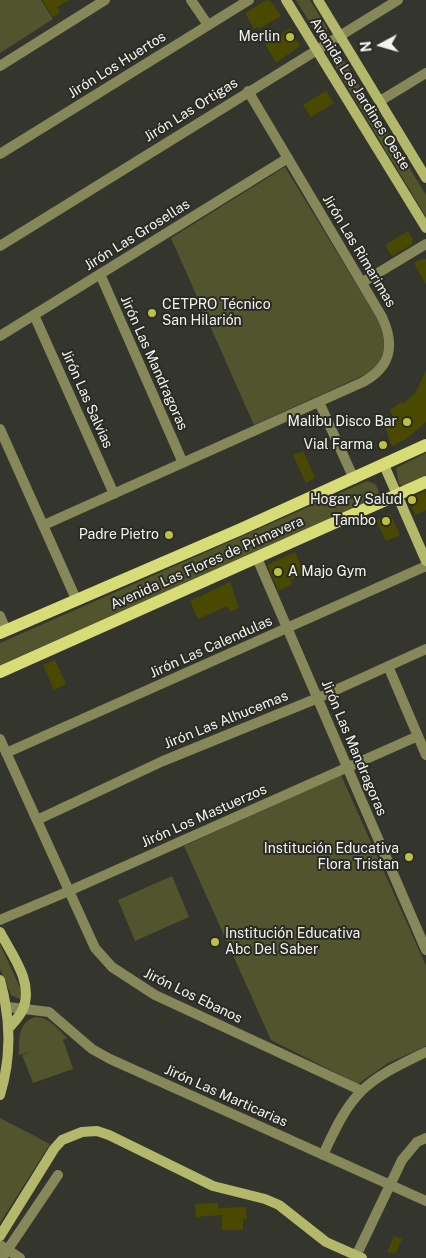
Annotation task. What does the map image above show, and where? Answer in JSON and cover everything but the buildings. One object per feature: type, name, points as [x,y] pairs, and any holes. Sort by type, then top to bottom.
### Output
[{"type":"main road","name":"Avenida Las Flores de Primavera","points":[[3,631],[354,479],[426,445]]},
{"type":"main road","name":"Avenida Las Flores de Primavera","points":[[0,672],[426,482]]},
{"type":"street","points":[[0,66],[105,0]]},
{"type":"street","points":[[191,0],[208,25]]},
{"type":"street","name":"Jirón Los Huertos","points":[[0,154],[249,0]]},
{"type":"street","name":"Avenida Los Jardines Oeste","points":[[286,0],[426,228]]},
{"type":"street","name":"Avenida Los Jardines Oeste","points":[[318,0],[426,178]]},
{"type":"street","name":"Jirón Las Ortigas","points":[[0,246],[398,0]]},
{"type":"street","points":[[380,101],[426,73]]},
{"type":"street","name":"Jirón Las Rimarimas","points":[[44,525],[374,376],[380,370],[388,355],[389,338],[387,328],[363,282],[248,91]]},
{"type":"street","name":"Jirón Las Grosellas","points":[[0,336],[288,158]]},
{"type":"street","points":[[363,282],[426,244]]},
{"type":"street","name":"Jirón Las Mandragoras","points":[[100,274],[183,463]]},
{"type":"street","name":"Jirón Las Salvias","points":[[34,315],[114,494]]},
{"type":"street","points":[[319,402],[354,479]]},
{"type":"street","points":[[0,428],[76,599]]},
{"type":"street","points":[[384,465],[426,562]]},
{"type":"street","name":"Jirón Las Mandragoras","points":[[257,558],[426,950]]},
{"type":"street","name":"Jirón Las Calendulas","points":[[6,752],[426,566]]},
{"type":"street","points":[[0,616],[3,631]]},
{"type":"street","name":"Jirón Las Alhucemas","points":[[37,820],[163,761],[318,698],[426,649]]},
{"type":"street","points":[[388,666],[426,755]]},
{"type":"street","name":"Jirón Los Mastuerzos","points":[[0,920],[418,736]]},
{"type":"street","name":"Jirón Los Ebanos","points":[[0,739],[95,948],[112,967],[129,980],[155,995],[360,1090]]},
{"type":"street","points":[[0,932],[26,984],[27,994],[23,1010],[9,1028]]},
{"type":"street","points":[[0,980],[8,1007],[9,1028],[8,1062],[0,1095]]},
{"type":"street","name":"Jirón Las Marticarias","points":[[8,1007],[50,1012],[72,1033],[104,1055],[426,1201]]},
{"type":"street","points":[[323,1155],[337,1124],[360,1090],[394,1067],[426,1052]]},
{"type":"street","points":[[0,1236],[54,1149],[62,1140],[82,1132],[97,1131],[123,1141],[213,1186],[265,1199],[279,1205],[326,1242],[359,1257],[408,1151],[426,1138]]},
{"type":"street","points":[[20,1258],[3,1251],[58,1174]]},
{"type":"green space","points":[[0,0],[41,0],[53,19],[0,53]]},
{"type":"green space","points":[[296,0],[310,0],[327,28],[327,37],[319,38]]},
{"type":"green space","points":[[335,46],[426,195],[426,217],[327,53],[330,47]]},
{"type":"green space","points":[[285,167],[378,320],[383,334],[384,347],[377,365],[371,372],[254,425],[171,238]]},
{"type":"green space","points":[[426,453],[426,477],[403,486],[399,484],[396,468]]},
{"type":"green space","points":[[367,481],[375,484],[379,491],[376,499],[0,665],[0,643]]},
{"type":"green space","points":[[341,775],[426,966],[426,1046],[388,1063],[358,1084],[271,1040],[184,846]]},
{"type":"green space","points":[[172,876],[189,917],[135,941],[118,900]]},
{"type":"green space","points":[[0,944],[22,992],[20,999],[11,995],[0,969]]},
{"type":"green space","points":[[35,1017],[49,1021],[67,1038],[63,1040],[73,1069],[33,1083],[22,1055],[32,1051],[19,1055],[19,1043],[22,1027]]},
{"type":"green space","points":[[0,1118],[50,1144],[0,1223]]},
{"type":"place","name":"Merlin","points":[[290,37]]},
{"type":"place","name":"CETPRO Técnico San Hilarión","points":[[152,313]]},
{"type":"place","name":"Malibu Disco Bar","points":[[407,422]]},
{"type":"place","name":"Vial Farma","points":[[383,445]]},
{"type":"place","name":"Hogar y Salud","points":[[412,500]]},
{"type":"place","name":"Tambo","points":[[386,521]]},
{"type":"place","name":"Padre Pietro","points":[[169,535]]},
{"type":"place","name":"A Majo Gym","points":[[278,572]]},
{"type":"place","name":"Institución Educativa Flora Tristan","points":[[409,857]]},
{"type":"place","name":"Institución Educativa Abc Del Saber","points":[[215,942]]}]
